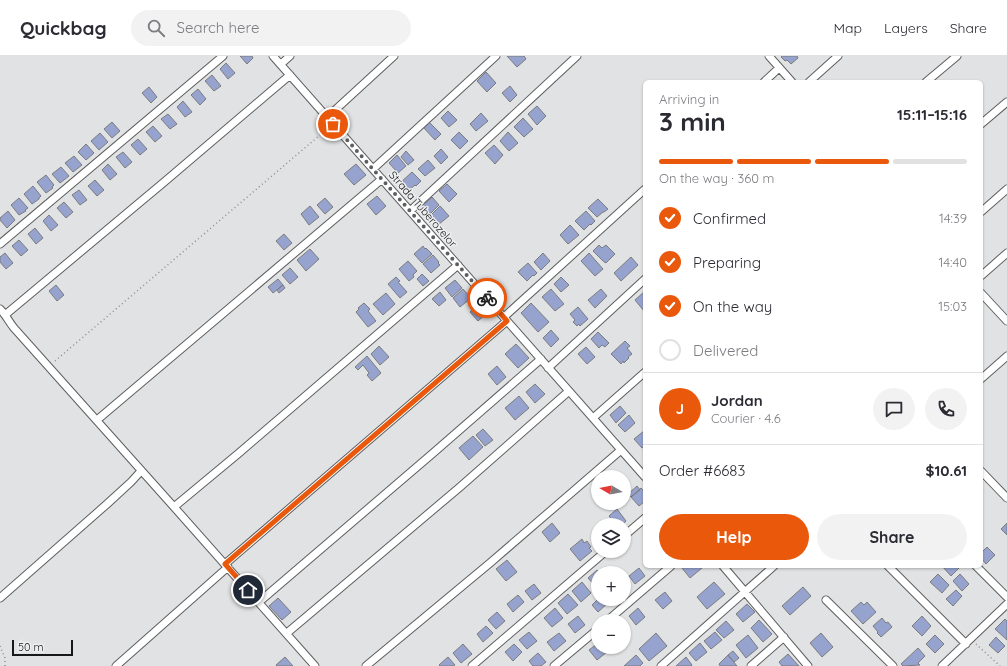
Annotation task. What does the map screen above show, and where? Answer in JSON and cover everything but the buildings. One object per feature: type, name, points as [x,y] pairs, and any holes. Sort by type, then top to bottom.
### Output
[{"type":"street","points":[[0,244],[223,56]]},
{"type":"street","name":"Strada Tuberozelor","points":[[273,56],[643,474]]},
{"type":"street","points":[[280,64],[290,56]]},
{"type":"street","points":[[331,121],[334,111],[394,56]]},
{"type":"street","points":[[373,169],[496,56]]},
{"type":"street","points":[[410,211],[577,56]]},
{"type":"street","points":[[769,56],[790,80]]},
{"type":"street","points":[[811,80],[838,56]]},
{"type":"street","points":[[928,80],[957,56]]},
{"type":"street","points":[[766,80],[779,68]]},
{"type":"street","points":[[290,74],[163,183],[2,312],[48,367],[97,420],[315,666]]},
{"type":"street","points":[[983,122],[1007,102]]},
{"type":"street","points":[[97,420],[382,179]]},
{"type":"street","points":[[983,210],[1007,189]]},
{"type":"street","points":[[116,666],[226,566],[506,319],[643,191]]},
{"type":"street","points":[[983,274],[1007,253]]},
{"type":"street","points":[[174,507],[458,265]]},
{"type":"street","points":[[548,368],[643,281]]},
{"type":"street","points":[[983,295],[1007,320]]},
{"type":"street","points":[[983,377],[1007,356]]},
{"type":"street","points":[[259,602],[541,359]]},
{"type":"street","points":[[593,418],[643,374]]},
{"type":"street","points":[[287,633],[569,391]]},
{"type":"street","points":[[366,666],[490,563],[621,450]]},
{"type":"street","points":[[0,598],[107,504],[141,471]]},
{"type":"street","points":[[983,473],[1007,498]]},
{"type":"street","points":[[631,530],[643,520]]},
{"type":"street","points":[[472,666],[598,558]]},
{"type":"street","points":[[615,614],[669,568]]},
{"type":"street","points":[[725,568],[808,666]]},
{"type":"street","points":[[661,666],[772,568]]},
{"type":"street","points":[[890,568],[968,642]]},
{"type":"street","points":[[978,568],[1007,597]]},
{"type":"street","points":[[826,600],[893,666]]},
{"type":"street","points":[[943,666],[1006,608]]},
{"type":"street","points":[[554,666],[591,635]]},
{"type":"street","points":[[750,666],[784,637]]},
{"type":"path","points":[[48,367],[331,121]]},
{"type":"path","points":[[968,642],[1000,666]]},
{"type":"path","points":[[0,646],[5,658],[5,666]]},
{"type":"way so far","points":[[333,124],[487,298]]},
{"type":"route","points":[[248,590],[225,564],[507,321],[487,298]]}]
